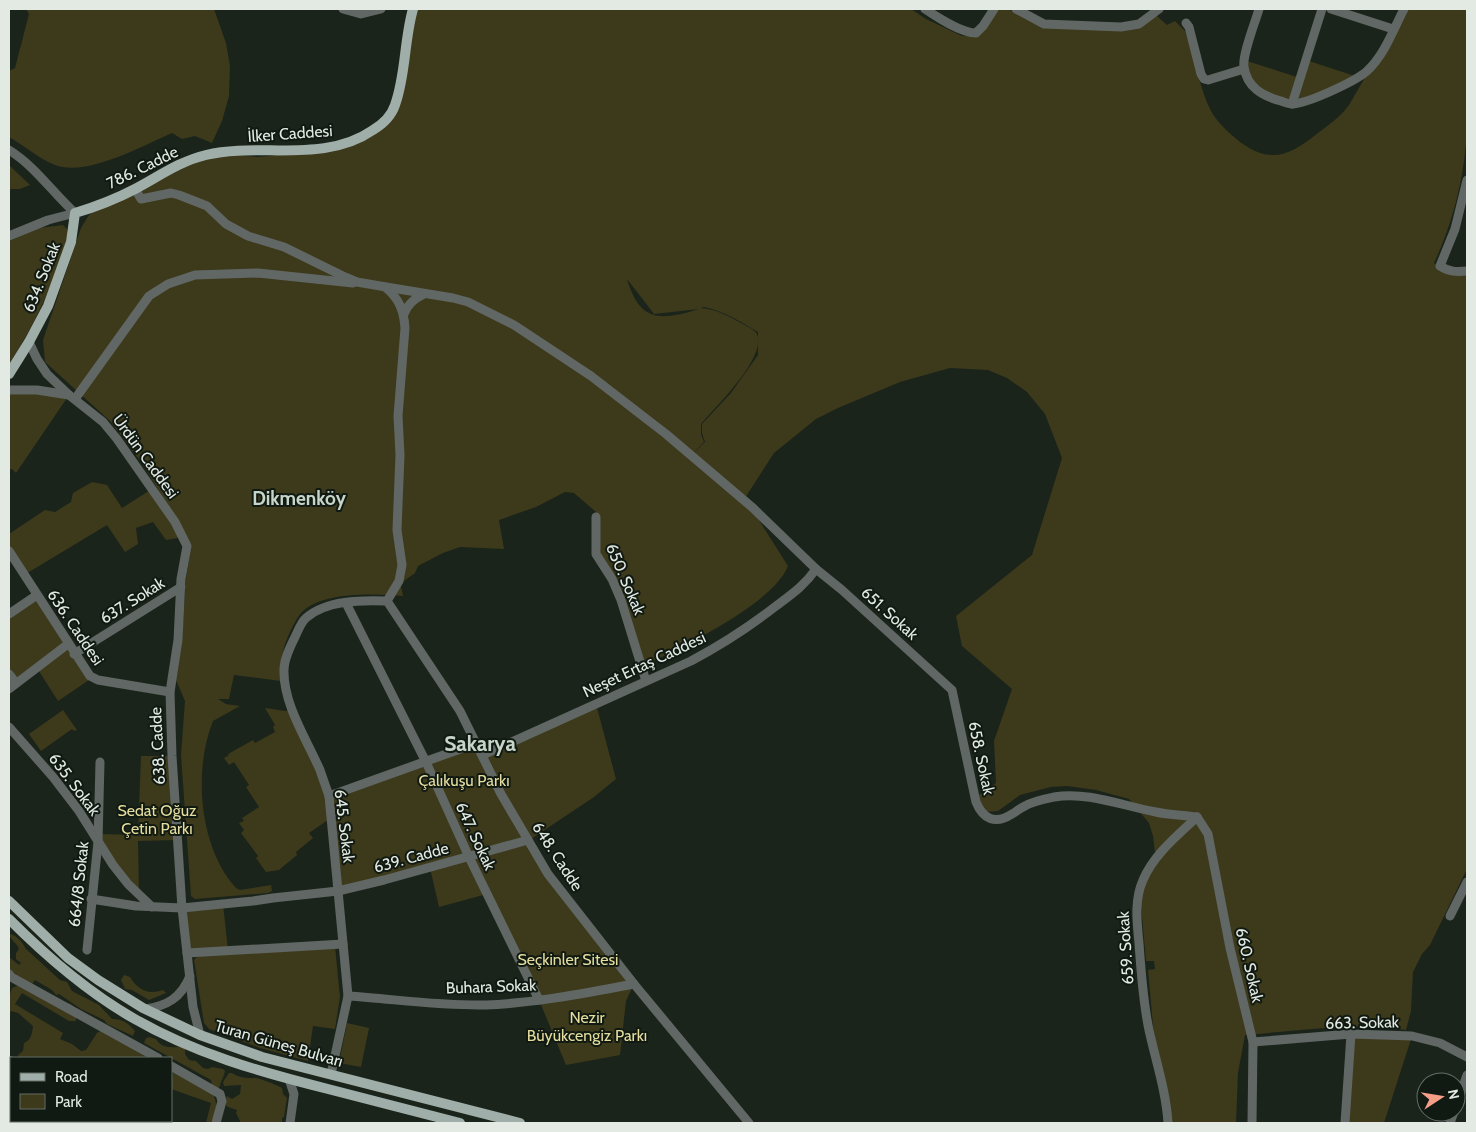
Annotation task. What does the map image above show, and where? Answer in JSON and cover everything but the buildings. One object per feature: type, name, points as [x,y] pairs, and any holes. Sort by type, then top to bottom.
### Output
[{"type":"main road","name":"İlker Caddesi","points":[[224,152],[331,147],[361,137],[378,127],[391,114],[398,96],[413,9]]},
{"type":"main road","name":"786. Cadde","points":[[75,213],[135,189],[182,163],[206,155],[224,152]]},
{"type":"main road","name":"634. Sokak","points":[[9,374],[48,306],[71,242],[75,213]]},
{"type":"main road","name":"Turan Güneş Bulvarı","points":[[9,901],[68,958],[116,992],[145,1009],[200,1035],[262,1057],[520,1123]]},
{"type":"main road","name":"Turan Güneş Bulvarı","points":[[9,919],[74,979],[132,1018],[199,1050],[242,1066],[460,1123]]},
{"type":"street","points":[[343,9],[361,14],[381,9]]},
{"type":"street","points":[[925,9],[970,33],[976,33],[994,9]]},
{"type":"street","points":[[1016,9],[1044,24],[1120,27],[1139,24],[1159,9]]},
{"type":"street","points":[[1259,9],[1244,60],[1244,69],[1250,83],[1262,95],[1292,104],[1348,84],[1366,72],[1385,47],[1404,9]]},
{"type":"street","points":[[1292,104],[1322,9]]},
{"type":"street","points":[[1331,9],[1393,30]]},
{"type":"street","points":[[1186,23],[1189,27],[1204,79],[1208,80],[1244,69]]},
{"type":"street","points":[[9,150],[24,159],[75,213],[48,220],[9,236]]},
{"type":"street","points":[[1467,180],[1454,229],[1440,266],[1445,270],[1455,272],[1467,271]]},
{"type":"street","points":[[135,189],[141,199],[170,193],[198,202],[212,210],[226,224],[248,236],[284,247],[357,282],[386,287],[397,300],[404,314],[405,328],[398,416],[400,455],[397,530],[402,565],[399,581],[387,601]]},
{"type":"street","points":[[29,342],[41,366],[72,397],[149,296],[168,284],[195,276],[258,272],[386,287]]},
{"type":"street","name":"651. Sokak","points":[[386,287],[468,302],[489,311],[514,325],[591,376],[666,434],[753,508],[816,569],[842,590],[952,690]]},
{"type":"street","points":[[404,314],[413,300],[424,294]]},
{"type":"street","name":"Ürdün Caddesi","points":[[9,390],[44,390],[72,397],[103,422],[117,439],[174,522],[187,546]]},
{"type":"street","name":"650. Sokak","points":[[596,517],[596,554],[612,580],[621,600],[646,681]]},
{"type":"street","name":"638. Cadde","points":[[187,546],[181,587],[178,640],[170,692],[172,756],[182,908],[193,1007],[200,1035]]},
{"type":"street","name":"636. Caddesi","points":[[9,550],[87,673],[96,680],[170,692]]},
{"type":"street","name":"Neşet Ertaş Caddesi","points":[[482,755],[690,661],[740,633],[808,581],[816,569]]},
{"type":"street","name":"637. Sokak","points":[[74,654],[181,587]]},
{"type":"street","points":[[9,614],[37,595]]},
{"type":"street","name":"645. Sokak","points":[[331,1074],[348,996],[329,796],[288,696],[284,669],[287,654],[304,619],[322,608],[346,603],[387,601]]},
{"type":"street","name":"648. Cadde","points":[[387,601],[460,711],[501,794],[548,874],[634,984],[750,1123]]},
{"type":"street","name":"647. Sokak","points":[[346,603],[426,762],[469,857],[539,1000]]},
{"type":"street","points":[[9,674],[12,686],[68,644]]},
{"type":"street","name":"658. Sokak","points":[[952,690],[976,802],[980,811],[986,817],[992,820],[1003,818],[1024,806],[1055,797],[1071,796],[1100,799],[1158,813],[1197,817]]},
{"type":"street","name":"635. Sokak","points":[[9,727],[54,777],[82,815],[113,866],[128,884],[152,907]]},
{"type":"street","points":[[329,796],[476,743]]},
{"type":"street","name":"664/8 Sokak","points":[[87,950],[98,842],[100,762]]},
{"type":"street","name":"660. Sokak","points":[[1197,817],[1208,834],[1230,948],[1254,1042],[1252,1123]]},
{"type":"street","name":"659. Sokak","points":[[1168,1123],[1164,1088],[1148,1028],[1142,985],[1137,912],[1138,897],[1143,879],[1152,863],[1197,817]]},
{"type":"street","name":"639. Cadde","points":[[91,899],[152,907],[182,908],[253,902],[338,891],[528,840]]},
{"type":"street","points":[[1450,916],[1467,882]]},
{"type":"street","points":[[187,953],[343,944]]},
{"type":"street","points":[[145,1009],[164,1005],[173,1000],[183,990],[190,976]]},
{"type":"street","points":[[10,978],[156,1057]]},
{"type":"street","name":"Buhara Sokak","points":[[348,996],[463,1005],[539,1000],[634,984]]},
{"type":"street","points":[[1345,1123],[1351,1034]]},
{"type":"street","name":"663. Sokak","points":[[1254,1042],[1351,1034],[1399,1036],[1423,1038],[1440,1043],[1467,1057]]},
{"type":"street","points":[[172,1067],[220,1094],[222,1101],[216,1123]]},
{"type":"street","points":[[289,1079],[294,1090],[293,1109]]},
{"type":"street","points":[[290,1123],[299,1092],[308,1084]]},
{"type":"green space","points":[[26,9],[214,9],[226,43],[230,66],[229,96],[222,121],[212,143],[195,136],[182,139],[172,133],[98,164],[68,168],[49,162],[9,137],[9,71],[15,68],[29,14]]},
{"type":"green space","points":[[415,9],[911,9],[926,19],[962,36],[973,36],[993,9],[1008,9],[1023,17],[1120,29],[1157,16],[1167,25],[1175,21],[1185,31],[1203,92],[1217,120],[1240,142],[1251,149],[1271,155],[1289,152],[1299,147],[1335,120],[1346,109],[1405,9],[1467,9],[1468,104],[1464,161],[1453,214],[1434,263],[1443,271],[1467,271],[1467,869],[1430,945],[1422,954],[1413,972],[1411,1011],[1406,1030],[1346,1027],[1245,1035],[1238,1073],[1236,1123],[1169,1123],[1153,1026],[1148,970],[1155,969],[1154,961],[1146,961],[1140,894],[1156,861],[1153,836],[1149,823],[1129,799],[1096,790],[1067,786],[1051,787],[1020,795],[998,811],[985,812],[976,797],[996,783],[994,741],[1012,689],[962,646],[956,616],[1032,555],[1062,458],[1045,414],[1027,392],[1007,378],[988,370],[950,368],[900,382],[816,419],[774,453],[745,498],[788,566],[779,580],[765,595],[746,609],[703,636],[645,665],[600,557],[595,527],[596,512],[574,493],[565,492],[536,507],[499,520],[504,549],[460,547],[443,553],[418,566],[415,573],[404,581],[401,586],[403,596],[350,595],[323,600],[312,605],[298,616],[287,638],[282,656],[281,681],[234,675],[229,699],[218,699],[226,704],[240,706],[213,721],[203,762],[203,808],[207,830],[214,852],[224,871],[236,888],[240,890],[271,885],[272,891],[268,893],[195,899],[191,896],[181,755],[185,701],[176,680],[182,640],[186,579],[191,546],[141,462],[110,421],[45,362],[43,340],[81,228],[89,215],[99,207],[167,174],[201,160],[228,155],[258,157],[332,149],[390,117]],"holes":[[[627,279],[654,314],[699,309],[673,315],[653,315],[645,311],[638,304]],[[704,307],[727,315],[701,308]],[[727,315],[758,332],[758,344],[757,334],[750,328]],[[758,344],[758,355],[731,393],[702,424],[705,442],[691,456],[704,442],[701,434],[701,424],[738,382],[754,356]]]},
{"type":"green space","points":[[1244,60],[1300,78],[1306,60],[1358,77],[1292,104],[1256,90]]},
{"type":"green space","points":[[9,165],[30,185],[20,189],[9,189]]},
{"type":"green space","points":[[63,225],[67,229],[67,237],[50,287],[27,335],[9,365],[9,241],[39,228]]},
{"type":"green space","points":[[9,390],[69,395],[16,473],[9,469]]},
{"type":"green space","points":[[92,482],[107,485],[122,508],[152,489],[183,537],[166,540],[153,522],[136,528],[138,544],[125,552],[107,525],[24,575],[9,551],[9,534],[45,510],[55,512],[71,502],[73,493]]},
{"type":"green space","points":[[37,595],[92,678],[58,701],[37,668],[16,683],[9,674],[9,614]]},
{"type":"green space","points":[[596,704],[616,779],[594,797],[528,841],[634,984],[626,1001],[620,1055],[566,1065],[539,1000],[487,894],[439,907],[430,868],[338,891],[331,818],[309,833],[313,838],[279,870],[266,872],[256,858],[258,856],[241,833],[244,830],[239,823],[244,821],[242,818],[259,807],[246,787],[249,785],[234,762],[229,765],[224,758],[253,740],[255,743],[275,732],[273,727],[275,725],[265,708],[286,711],[293,709],[329,795],[477,743],[482,755]]},
{"type":"green space","points":[[63,710],[77,730],[74,731],[72,729],[41,751],[29,734]]},
{"type":"green space","name":"Sedat Oğuz Çetin Parkı","points":[[141,756],[172,756],[177,840],[138,841],[139,895],[128,884],[98,834],[138,835]]},
{"type":"green space","points":[[223,904],[228,950],[187,953],[182,908]]},
{"type":"green space","points":[[9,934],[19,939],[26,949],[60,980],[67,982],[72,991],[99,1005],[112,1019],[128,1024],[135,1031],[133,1036],[107,1024],[104,1020],[81,1009],[59,994],[56,995],[52,990],[35,980],[32,984],[15,975],[9,969],[9,957],[19,965],[21,963],[16,959],[16,953],[19,949]]},
{"type":"green space","points":[[335,946],[340,997],[335,1029],[313,1026],[308,1061],[260,1048],[209,1029],[204,1023],[194,960],[199,955]]},
{"type":"green space","points":[[124,975],[130,977],[136,985],[148,992],[163,990],[166,993],[149,1000],[132,990],[125,989],[121,980]]},
{"type":"green space","points":[[26,982],[60,1001],[71,1004],[76,1010],[76,1021],[69,1021],[22,993],[15,1004],[63,1033],[60,1039],[72,1044],[81,1051],[86,1050],[100,1031],[146,1057],[19,1057],[18,1055],[23,1051],[24,1043],[31,1036],[33,1026],[18,1013],[11,1011],[9,1016],[9,997],[12,988]]},
{"type":"green space","points":[[347,1023],[369,1028],[361,1067],[339,1063]]},
{"type":"green space","points":[[1351,1034],[1412,1036],[1384,1123],[1345,1123]]},
{"type":"green space","points":[[146,1038],[156,1039],[164,1046],[182,1047],[185,1049],[185,1054],[189,1060],[196,1061],[203,1068],[223,1069],[225,1073],[218,1089],[212,1086],[211,1080],[144,1043]]},
{"type":"green space","points":[[9,1063],[10,1122],[118,1123],[9,1123]]},
{"type":"green space","points":[[173,1072],[213,1094],[216,1101],[216,1109],[211,1123],[206,1123],[211,1103],[172,1089]]},
{"type":"green space","points":[[229,1073],[261,1079],[282,1088],[283,1094],[287,1098],[282,1123],[241,1123],[236,1113],[237,1110],[225,1104],[227,1096],[232,1099],[240,1094],[241,1085],[224,1086],[223,1082]]},
{"type":"district","name":"Dikmenköy","points":[[299,498]]},
{"type":"district","name":"Sakarya","points":[[480,744]]},
{"type":"park label","name":"Çalıkuşu Parkı","points":[[464,780]]},
{"type":"park label","name":"Seçkinler Sitesi","points":[[568,959]]},
{"type":"park label","name":"Nezir Büyükcengiz Parkı","points":[[587,1026]]}]
